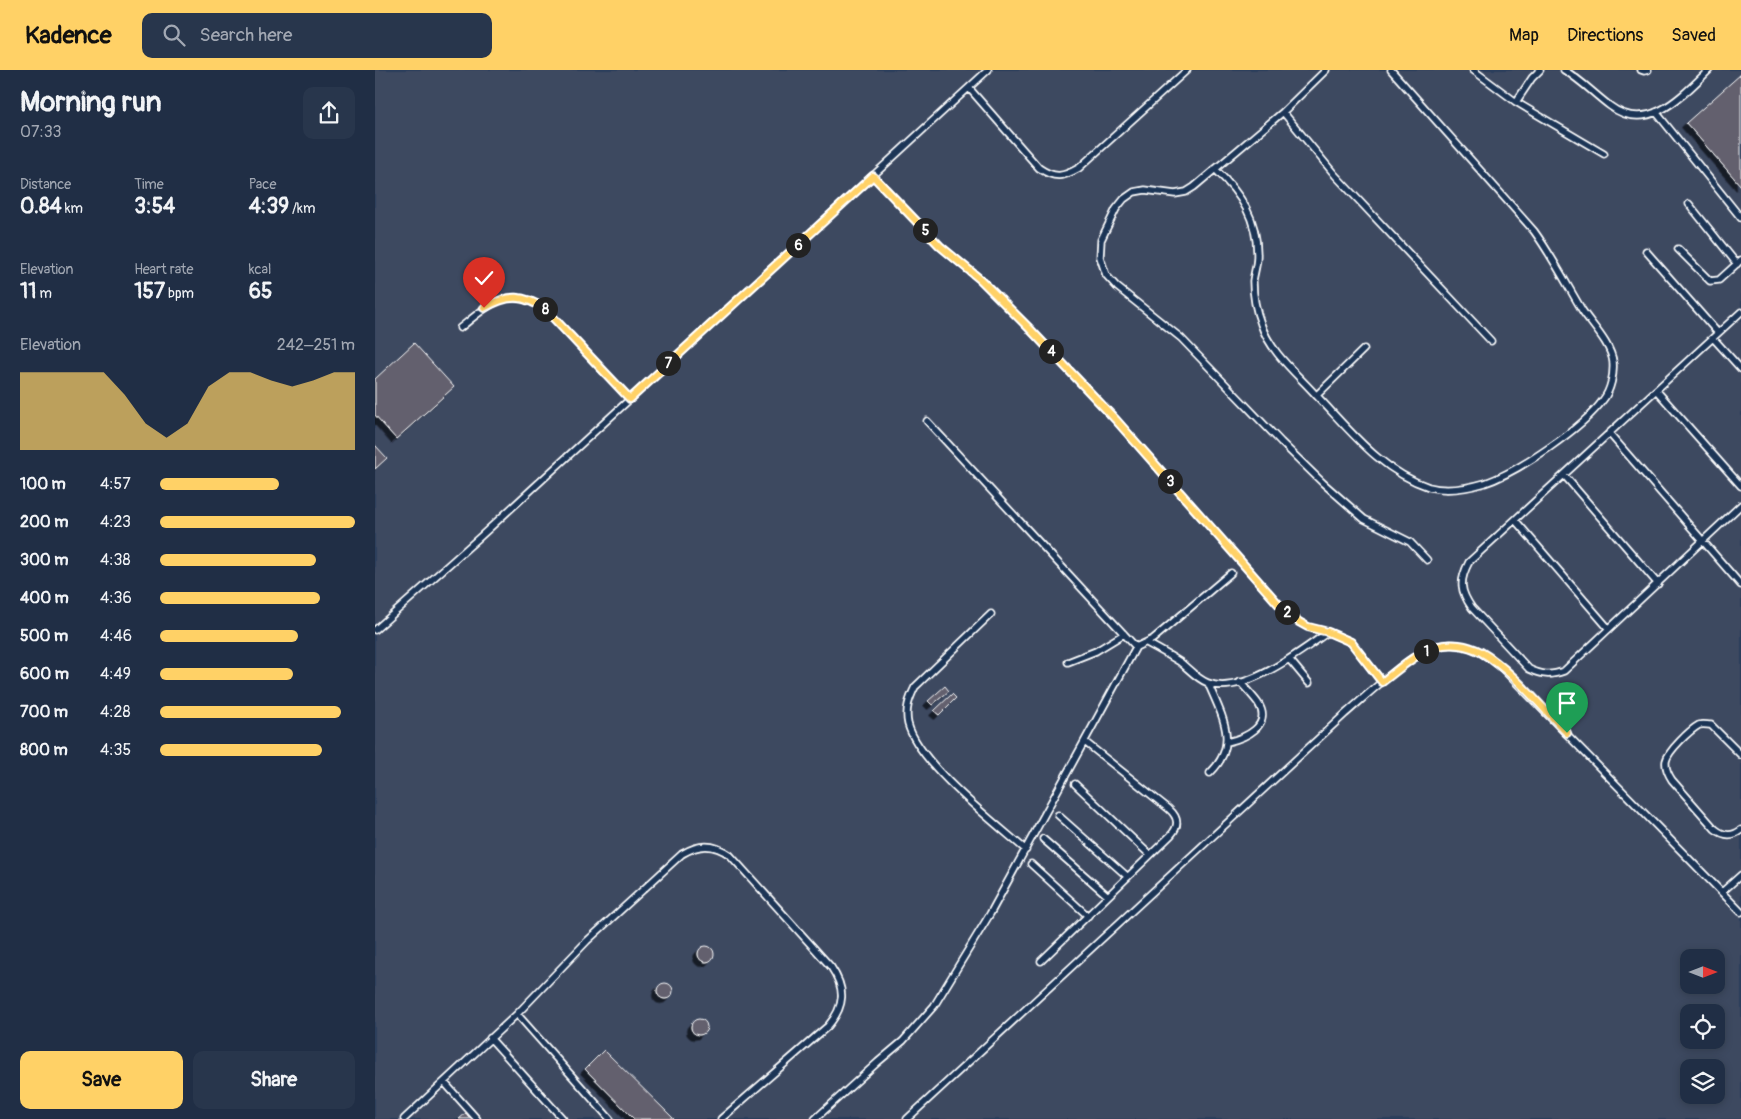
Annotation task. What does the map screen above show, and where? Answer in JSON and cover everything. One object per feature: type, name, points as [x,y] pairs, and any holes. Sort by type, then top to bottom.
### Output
[{"type":"lane","points":[[375,630],[481,536],[988,70]]},
{"type":"lane","points":[[969,88],[1039,168],[1048,174],[1061,176],[1079,168],[1187,70]]},
{"type":"lane","points":[[1326,70],[1283,112],[1215,169],[1200,184],[1186,192],[1175,194],[1145,190],[1134,192],[1124,199],[1116,209],[1101,240],[1099,257],[1106,275],[1117,287],[1187,343],[1281,442],[1323,483],[1363,519],[1402,537],[1427,560]]},
{"type":"lane","points":[[1215,169],[1233,186],[1247,208],[1255,232],[1257,257],[1253,282],[1255,304],[1261,326],[1271,345],[1355,437],[1388,466],[1406,478],[1432,488],[1460,489],[1486,482],[1525,463],[1560,440],[1593,412],[1604,399],[1612,380],[1613,360],[1605,343],[1583,311],[1548,251],[1522,218],[1391,70]]},
{"type":"lane","points":[[1473,70],[1516,102],[1604,154]]},
{"type":"lane","points":[[1516,102],[1532,78],[1540,70]]},
{"type":"lane","points":[[1564,70],[1611,107],[1621,113],[1633,116],[1656,112],[1677,102],[1709,70]]},
{"type":"lane","points":[[1641,70],[1648,70]]},
{"type":"lane","points":[[1283,112],[1335,175],[1491,341]]},
{"type":"lane","points":[[1656,112],[1741,218]]},
{"type":"lane","points":[[873,176],[945,250],[981,280],[1029,328],[1116,420],[1282,608],[1299,622],[1317,631],[1328,632],[1351,642],[1382,682]]},
{"type":"lane","points":[[1678,249],[1710,281],[1719,280],[1739,262],[1689,204]]},
{"type":"lane","points":[[1646,250],[1718,333]]},
{"type":"lane","points":[[460,328],[484,308],[496,301],[509,297],[523,298],[535,303],[546,310],[630,399]]},
{"type":"lane","points":[[1741,312],[1469,562],[1463,573],[1462,586],[1465,598],[1529,669],[1541,675],[1553,675],[1564,671],[1741,505]]},
{"type":"lane","points":[[1713,338],[1741,370]]},
{"type":"lane","points":[[1317,395],[1364,349]]},
{"type":"lane","points":[[1656,390],[1741,486]]},
{"type":"lane","points":[[927,421],[1136,648]]},
{"type":"lane","points":[[1609,433],[1741,584]]},
{"type":"lane","points":[[1564,475],[1658,584]]},
{"type":"lane","points":[[1515,520],[1609,629]]},
{"type":"lane","points":[[815,1119],[903,1041],[925,1018],[948,985],[1026,850],[1136,648],[1153,639],[1231,573]]},
{"type":"lane","points":[[991,614],[915,687],[909,698],[908,724],[913,736],[942,774],[1026,850]]},
{"type":"lane","points":[[1147,643],[1171,656],[1209,683],[1224,686],[1273,669],[1328,632]]},
{"type":"lane","points":[[1068,662],[1096,651],[1124,634]]},
{"type":"lane","points":[[907,1119],[1345,714],[1382,682],[1416,657],[1438,646],[1467,646],[1481,652],[1515,680],[1741,912]]},
{"type":"lane","points":[[1289,659],[1309,683]]},
{"type":"lane","points":[[1227,742],[1250,733],[1262,721],[1263,715],[1258,703],[1240,682]]},
{"type":"lane","points":[[1209,683],[1223,718],[1227,742],[1225,754],[1219,765],[1210,773]]},
{"type":"lane","points":[[1741,755],[1711,725],[1701,724],[1693,729],[1670,752],[1666,761],[1667,771],[1672,780],[1715,829],[1721,834],[1729,835],[1741,830]]},
{"type":"lane","points":[[1041,961],[1150,856],[1175,830],[1177,825],[1174,814],[1085,742]]},
{"type":"lane","points":[[1075,784],[1150,856]]},
{"type":"lane","points":[[1059,814],[1128,877]]},
{"type":"lane","points":[[1043,839],[1108,896]]},
{"type":"lane","points":[[404,1119],[517,1014],[587,941],[682,854],[701,846],[711,846],[721,849],[730,855],[831,967],[839,978],[842,991],[841,1004],[836,1016],[828,1026],[721,1119]]},
{"type":"lane","points":[[1031,864],[1088,916]]},
{"type":"lane","points":[[1722,892],[1741,875]]},
{"type":"lane","points":[[517,1014],[610,1119]]},
{"type":"lane","points":[[490,1038],[563,1119]]},
{"type":"lane","points":[[443,1082],[477,1119]]},
{"type":"shaded area","points":[[375,70],[1741,70],[1741,1119],[375,1119]]},
{"type":"building","points":[[1741,74],[1741,186],[1686,123]]},
{"type":"building","points":[[414,343],[454,387],[396,439],[375,415],[375,379]]},
{"type":"building","points":[[375,445],[387,458],[375,469]]},
{"type":"building","points":[[945,686],[949,691],[932,705],[928,701]]},
{"type":"building","points":[[952,694],[956,698],[939,715],[934,711]]},
{"type":"building","points":[[703,946],[709,946],[714,951],[712,960],[703,962],[698,957],[698,951]]},
{"type":"building","points":[[662,983],[668,983],[673,988],[671,997],[662,999],[657,994],[657,988]]},
{"type":"building","points":[[696,1019],[702,1019],[707,1024],[705,1033],[696,1035],[691,1030],[691,1024]]},
{"type":"building","points":[[604,1050],[674,1119],[634,1119],[585,1069]]},
{"type":"building","points":[[466,1113],[470,1119],[459,1119]]},
{"type":"route","points":[[484,308],[496,301],[509,297],[523,298],[535,303],[546,310],[630,399],[873,176],[940,246],[981,280],[1029,328],[1116,420],[1291,616],[1317,631],[1328,632],[1351,642],[1382,682],[1428,650],[1438,646],[1467,646],[1481,652],[1503,669],[1567,733]]}]
